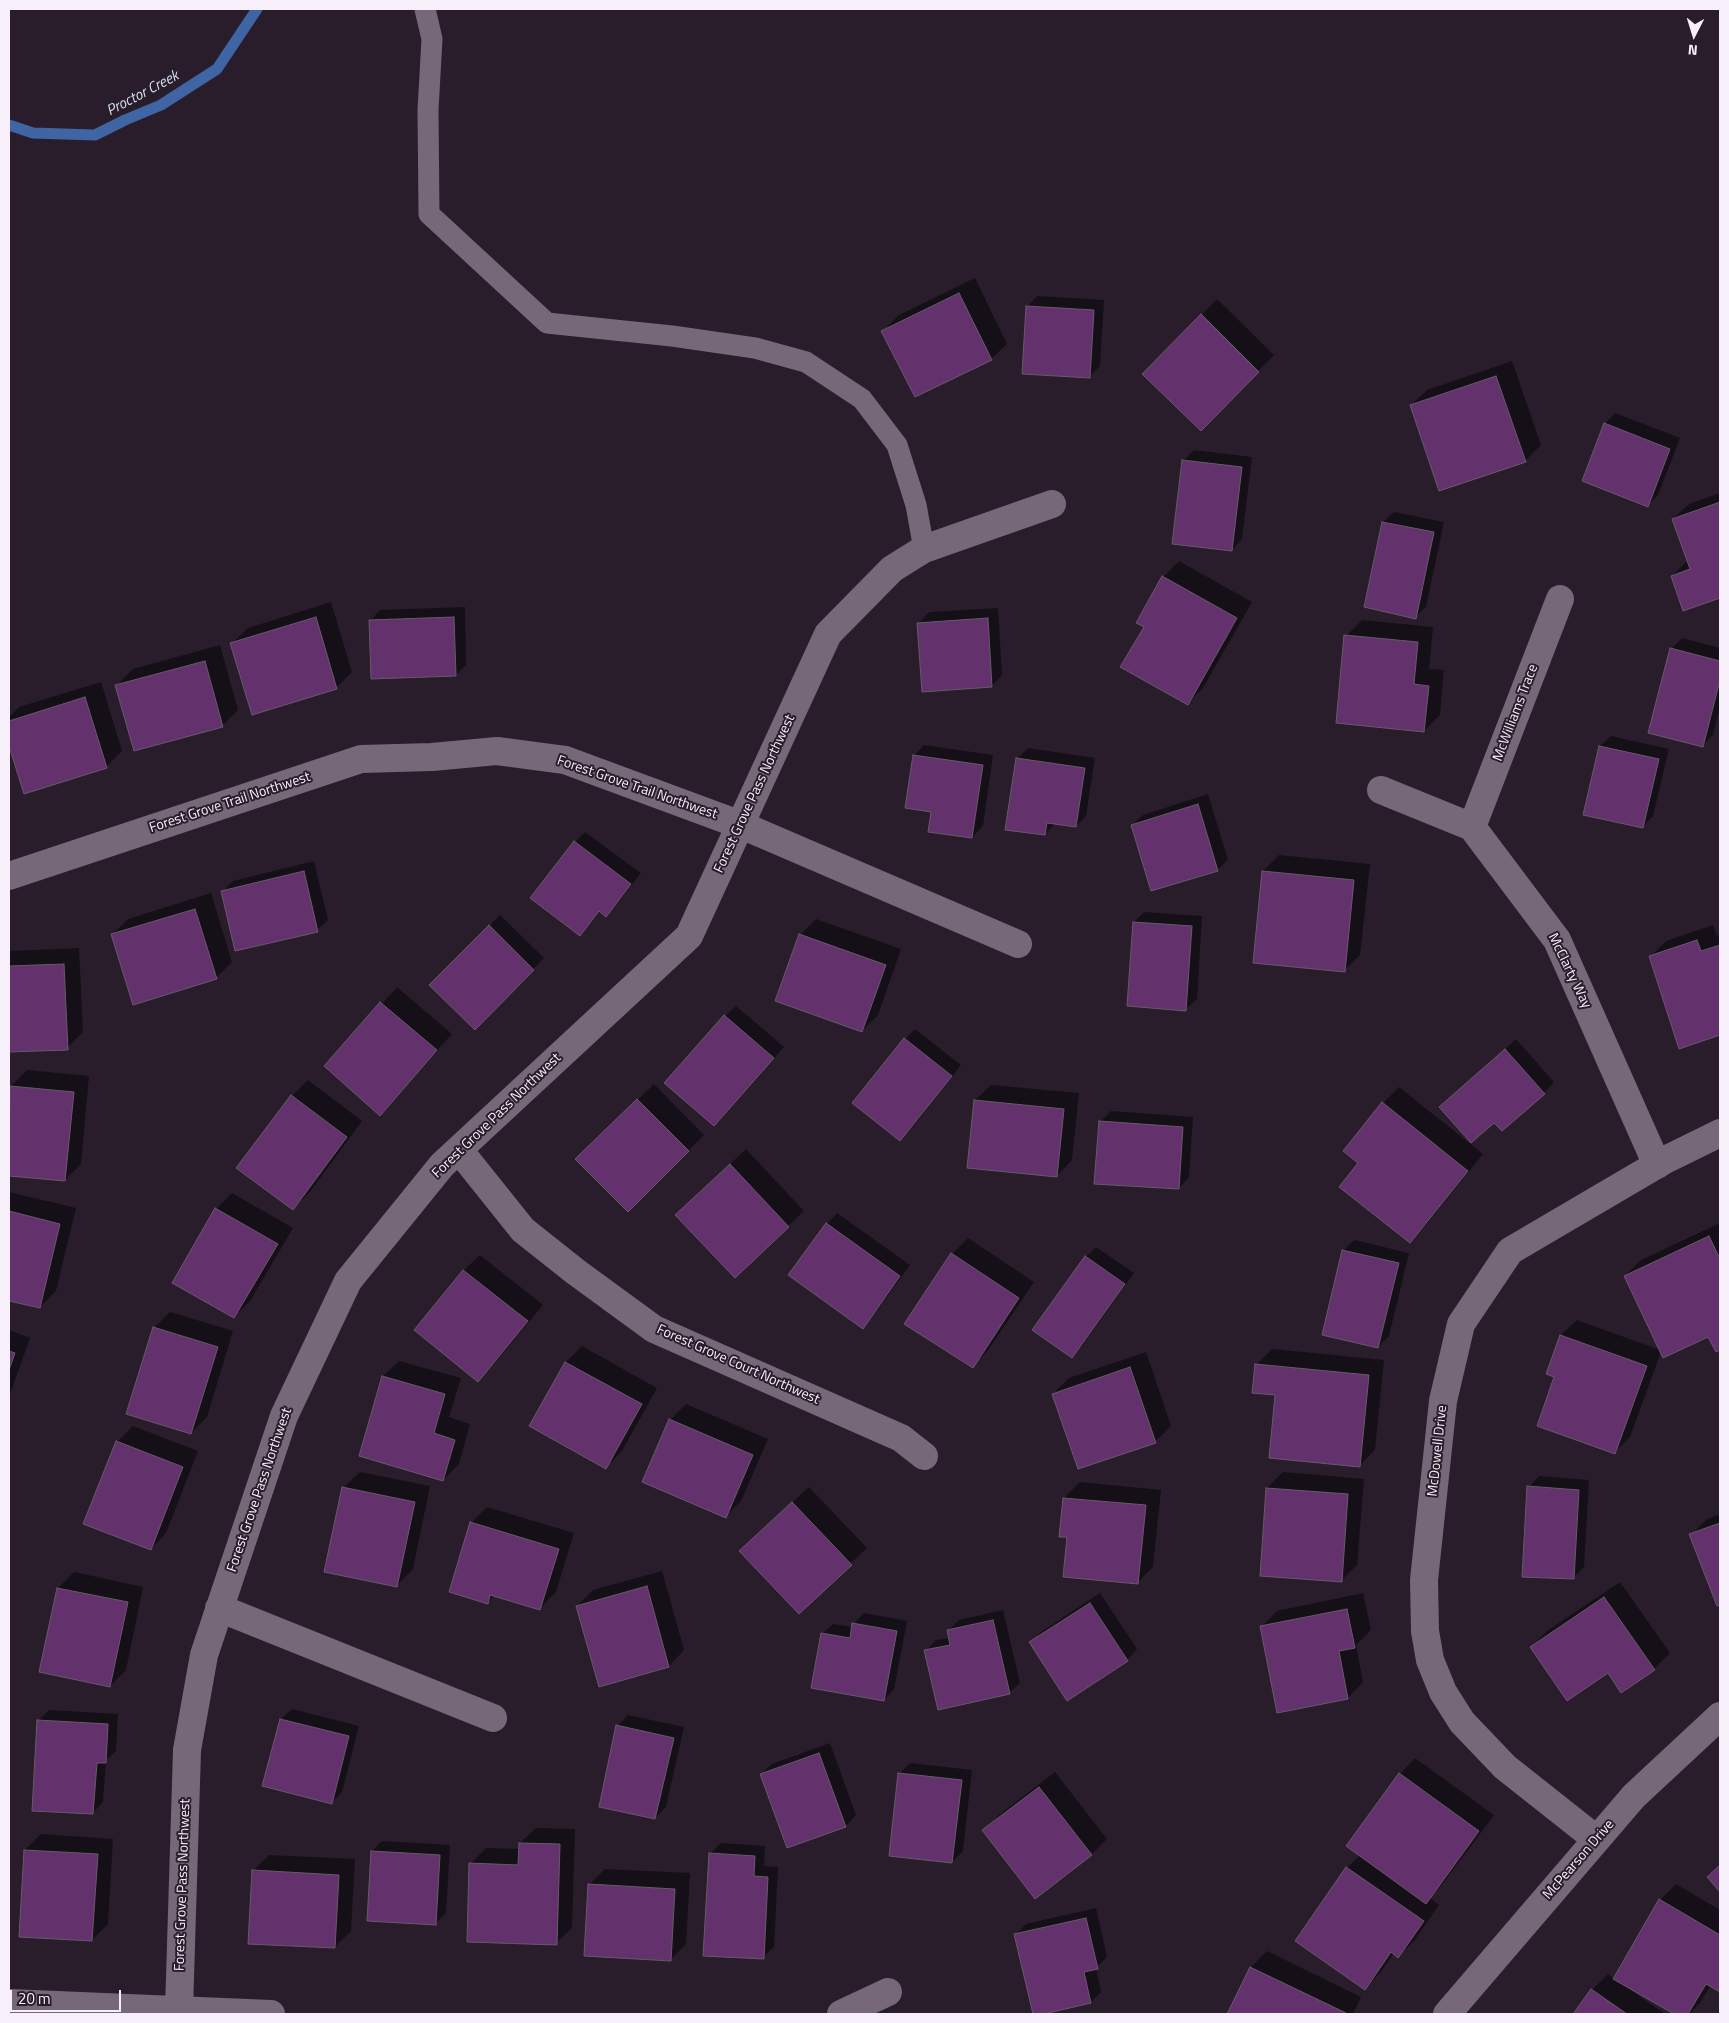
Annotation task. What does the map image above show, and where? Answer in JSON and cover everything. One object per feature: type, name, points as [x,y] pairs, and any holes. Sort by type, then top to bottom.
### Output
[{"type":"street","name":"Forest Grove Pass Northwest","points":[[179,2010],[187,1750],[204,1655],[284,1416],[348,1281],[442,1165],[689,936],[828,634],[892,569],[924,549],[1052,504]]},
{"type":"street","name":"McWilliams Trace","points":[[1472,827],[1560,599]]},
{"type":"street","name":"Forest Grove Trail Northwest","points":[[9,876],[360,759],[432,758],[497,752],[565,760],[741,824],[1018,944]]},
{"type":"street","points":[[1381,790],[1472,827]]},
{"type":"street","name":"McClarty Way","points":[[1472,827],[1557,940],[1657,1165]]},
{"type":"street","name":"McDowell Drive","points":[[1596,1839],[1505,1766],[1462,1722],[1443,1692],[1430,1660],[1425,1632],[1424,1580],[1442,1401],[1460,1324],[1510,1251],[1657,1165],[1720,1133]]},
{"type":"street","name":"Forest Grove Court Northwest","points":[[459,1150],[523,1230],[576,1272],[654,1329],[902,1438],[924,1456]]},
{"type":"street","points":[[219,1608],[494,1718]]},
{"type":"street","name":"McPearson Drive","points":[[1447,2014],[1634,1796],[1720,1716]]},
{"type":"street","points":[[841,2014],[888,1992]]},
{"type":"street","points":[[9,2003],[271,2014]]},
{"type":"lane","points":[[425,9],[432,39],[428,110],[429,214],[547,323],[672,336],[755,348],[806,362],[862,399],[897,445],[916,505],[924,549]]},
{"type":"building","points":[[959,293],[992,360],[915,397],[881,331]]},
{"type":"building","points":[[1026,306],[1094,310],[1090,378],[1022,374]]},
{"type":"building","points":[[1201,314],[1259,372],[1201,431],[1142,374]]},
{"type":"building","points":[[1496,376],[1526,462],[1439,491],[1410,405]]},
{"type":"building","points":[[1604,423],[1670,449],[1648,507],[1582,481]]},
{"type":"building","points":[[1182,460],[1242,467],[1232,551],[1172,544]]},
{"type":"building","points":[[1720,502],[1720,598],[1683,611],[1671,576],[1690,569],[1672,519]]},
{"type":"building","points":[[1382,522],[1434,532],[1416,619],[1364,607]]},
{"type":"building","points":[[1162,576],[1237,618],[1188,705],[1120,667],[1144,627],[1136,623]]},
{"type":"building","points":[[316,617],[337,689],[252,715],[230,643]]},
{"type":"building","points":[[454,617],[456,676],[371,679],[369,620]]},
{"type":"building","points":[[988,618],[992,687],[922,692],[917,623]]},
{"type":"building","points":[[1344,635],[1418,642],[1414,684],[1429,686],[1424,732],[1336,723]]},
{"type":"building","points":[[1670,648],[1720,661],[1720,680],[1703,747],[1648,733]]},
{"type":"building","points":[[205,661],[223,727],[134,751],[115,685]]},
{"type":"building","points":[[85,697],[107,768],[24,794],[9,746],[9,721]]},
{"type":"building","points":[[1599,746],[1659,759],[1643,828],[1583,815]]},
{"type":"building","points":[[913,755],[983,765],[972,838],[928,832],[931,812],[905,808]]},
{"type":"building","points":[[1016,758],[1085,768],[1076,827],[1047,823],[1045,835],[1005,830]]},
{"type":"building","points":[[1198,804],[1218,871],[1151,891],[1131,825]]},
{"type":"building","points":[[574,841],[631,884],[606,917],[599,911],[580,936],[530,898]]},
{"type":"building","points":[[304,871],[318,932],[235,951],[221,891]]},
{"type":"building","points":[[1262,871],[1354,880],[1345,972],[1253,963]]},
{"type":"building","points":[[195,909],[217,979],[133,1005],[111,934]]},
{"type":"building","points":[[1133,922],[1192,926],[1186,1011],[1127,1006]]},
{"type":"building","points":[[489,925],[534,970],[475,1030],[429,985]]},
{"type":"building","points":[[799,934],[886,965],[862,1032],[775,1001]]},
{"type":"building","points":[[1697,940],[1701,951],[1720,945],[1720,1035],[1679,1049],[1649,956]]},
{"type":"building","points":[[64,964],[68,1050],[9,1052],[9,966]]},
{"type":"building","points":[[380,1002],[437,1050],[380,1116],[324,1066]]},
{"type":"building","points":[[724,1015],[774,1058],[714,1126],[664,1083]]},
{"type":"building","points":[[904,1038],[952,1076],[900,1141],[852,1103]]},
{"type":"building","points":[[1505,1049],[1545,1094],[1502,1131],[1494,1123],[1471,1143],[1439,1107]]},
{"type":"building","points":[[10,1086],[74,1092],[65,1181],[9,1176]]},
{"type":"building","points":[[291,1095],[347,1137],[293,1210],[236,1168]]},
{"type":"building","points":[[637,1099],[689,1151],[628,1212],[575,1159]]},
{"type":"building","points":[[974,1100],[1064,1109],[1057,1177],[967,1168]]},
{"type":"building","points":[[1382,1102],[1468,1171],[1410,1243],[1339,1187],[1358,1163],[1343,1151]]},
{"type":"building","points":[[1099,1121],[1183,1127],[1179,1189],[1094,1184]]},
{"type":"building","points":[[730,1164],[789,1227],[735,1278],[675,1215]]},
{"type":"building","points":[[215,1208],[278,1244],[234,1318],[172,1283]]},
{"type":"building","points":[[9,1211],[60,1224],[40,1308],[9,1301]]},
{"type":"building","points":[[826,1223],[900,1276],[863,1329],[788,1275]]},
{"type":"building","points":[[1709,1236],[1720,1259],[1720,1350],[1716,1352],[1708,1337],[1663,1358],[1624,1276]]},
{"type":"building","points":[[1342,1250],[1399,1263],[1378,1348],[1322,1335]]},
{"type":"building","points":[[951,1253],[1019,1298],[973,1368],[904,1324]]},
{"type":"building","points":[[1085,1256],[1125,1284],[1072,1358],[1032,1330]]},
{"type":"building","points":[[463,1270],[528,1321],[478,1382],[414,1330]]},
{"type":"building","points":[[153,1327],[218,1347],[191,1434],[126,1414]]},
{"type":"building","points":[[1560,1335],[1647,1366],[1615,1454],[1537,1426],[1554,1377],[1546,1374]]},
{"type":"building","points":[[9,1351],[15,1353],[9,1370]]},
{"type":"building","points":[[565,1362],[642,1404],[606,1469],[529,1426]]},
{"type":"building","points":[[1255,1364],[1369,1375],[1360,1467],[1269,1458],[1275,1395],[1252,1393]]},
{"type":"building","points":[[1130,1367],[1156,1443],[1078,1469],[1052,1394]]},
{"type":"building","points":[[382,1376],[445,1394],[434,1433],[455,1440],[443,1481],[359,1456]]},
{"type":"building","points":[[669,1419],[753,1455],[726,1518],[642,1482]]},
{"type":"building","points":[[116,1441],[183,1467],[151,1550],[83,1524]]},
{"type":"building","points":[[1527,1486],[1579,1490],[1574,1579],[1522,1577]]},
{"type":"building","points":[[342,1487],[415,1502],[397,1587],[324,1572]]},
{"type":"building","points":[[1266,1488],[1348,1494],[1342,1582],[1260,1576]]},
{"type":"building","points":[[1063,1498],[1146,1505],[1138,1584],[1063,1577],[1067,1537],[1059,1537]]},
{"type":"building","points":[[792,1502],[852,1565],[799,1614],[739,1551]]},
{"type":"building","points":[[470,1522],[559,1549],[540,1610],[490,1595],[488,1604],[449,1592]]},
{"type":"building","points":[[1720,1523],[1720,1605],[1717,1606],[1689,1534]]},
{"type":"building","points":[[647,1586],[669,1667],[599,1687],[576,1606]]},
{"type":"building","points":[[57,1588],[128,1602],[110,1687],[39,1672]]},
{"type":"building","points":[[1604,1597],[1655,1670],[1621,1693],[1608,1673],[1567,1701],[1530,1647]]},
{"type":"building","points":[[1090,1603],[1128,1661],[1067,1701],[1029,1642]]},
{"type":"building","points":[[1347,1609],[1355,1648],[1339,1651],[1348,1699],[1277,1713],[1260,1626]]},
{"type":"building","points":[[993,1620],[1010,1694],[938,1710],[924,1650],[950,1645],[947,1630]]},
{"type":"building","points":[[852,1623],[897,1631],[884,1701],[811,1688],[821,1633],[850,1638]]},
{"type":"building","points":[[280,1719],[349,1736],[332,1804],[262,1786]]},
{"type":"building","points":[[37,1720],[108,1724],[106,1763],[97,1763],[93,1814],[32,1811]]},
{"type":"building","points":[[616,1725],[674,1738],[655,1819],[599,1807]]},
{"type":"building","points":[[819,1753],[846,1827],[787,1848],[760,1774]]},
{"type":"building","points":[[898,1773],[962,1780],[952,1863],[889,1856]]},
{"type":"building","points":[[1399,1773],[1479,1831],[1426,1904],[1346,1846]]},
{"type":"building","points":[[1039,1787],[1092,1855],[1035,1899],[982,1830]]},
{"type":"building","points":[[519,1843],[560,1844],[557,1945],[467,1942],[469,1863],[518,1865]]},
{"type":"building","points":[[24,1850],[98,1854],[92,1941],[19,1937]]},
{"type":"building","points":[[371,1851],[440,1855],[436,1925],[367,1921]]},
{"type":"building","points":[[709,1853],[755,1856],[754,1876],[768,1877],[764,1959],[703,1956]]},
{"type":"building","points":[[1720,1865],[1720,1892],[1707,1877]]},
{"type":"building","points":[[1346,1867],[1424,1921],[1398,1958],[1391,1952],[1365,1990],[1295,1941]]},
{"type":"building","points":[[252,1870],[339,1875],[335,1948],[248,1944]]},
{"type":"building","points":[[588,1884],[675,1889],[671,1961],[584,1956]]},
{"type":"building","points":[[1659,1899],[1720,1935],[1720,1992],[1706,1984],[1688,2014],[1674,2014],[1613,1979]]},
{"type":"building","points":[[1086,1918],[1098,1969],[1084,1972],[1091,2003],[1044,2014],[1033,2014],[1014,1934]]},
{"type":"building","points":[[1250,1967],[1346,2013],[1346,2014],[1227,2014]]},
{"type":"building","points":[[1591,1989],[1627,2014],[1573,2014]]},
{"type":"waterway","name":"Proctor Creek","points":[[9,125],[33,133],[95,135],[161,105],[217,69],[257,9]]}]
